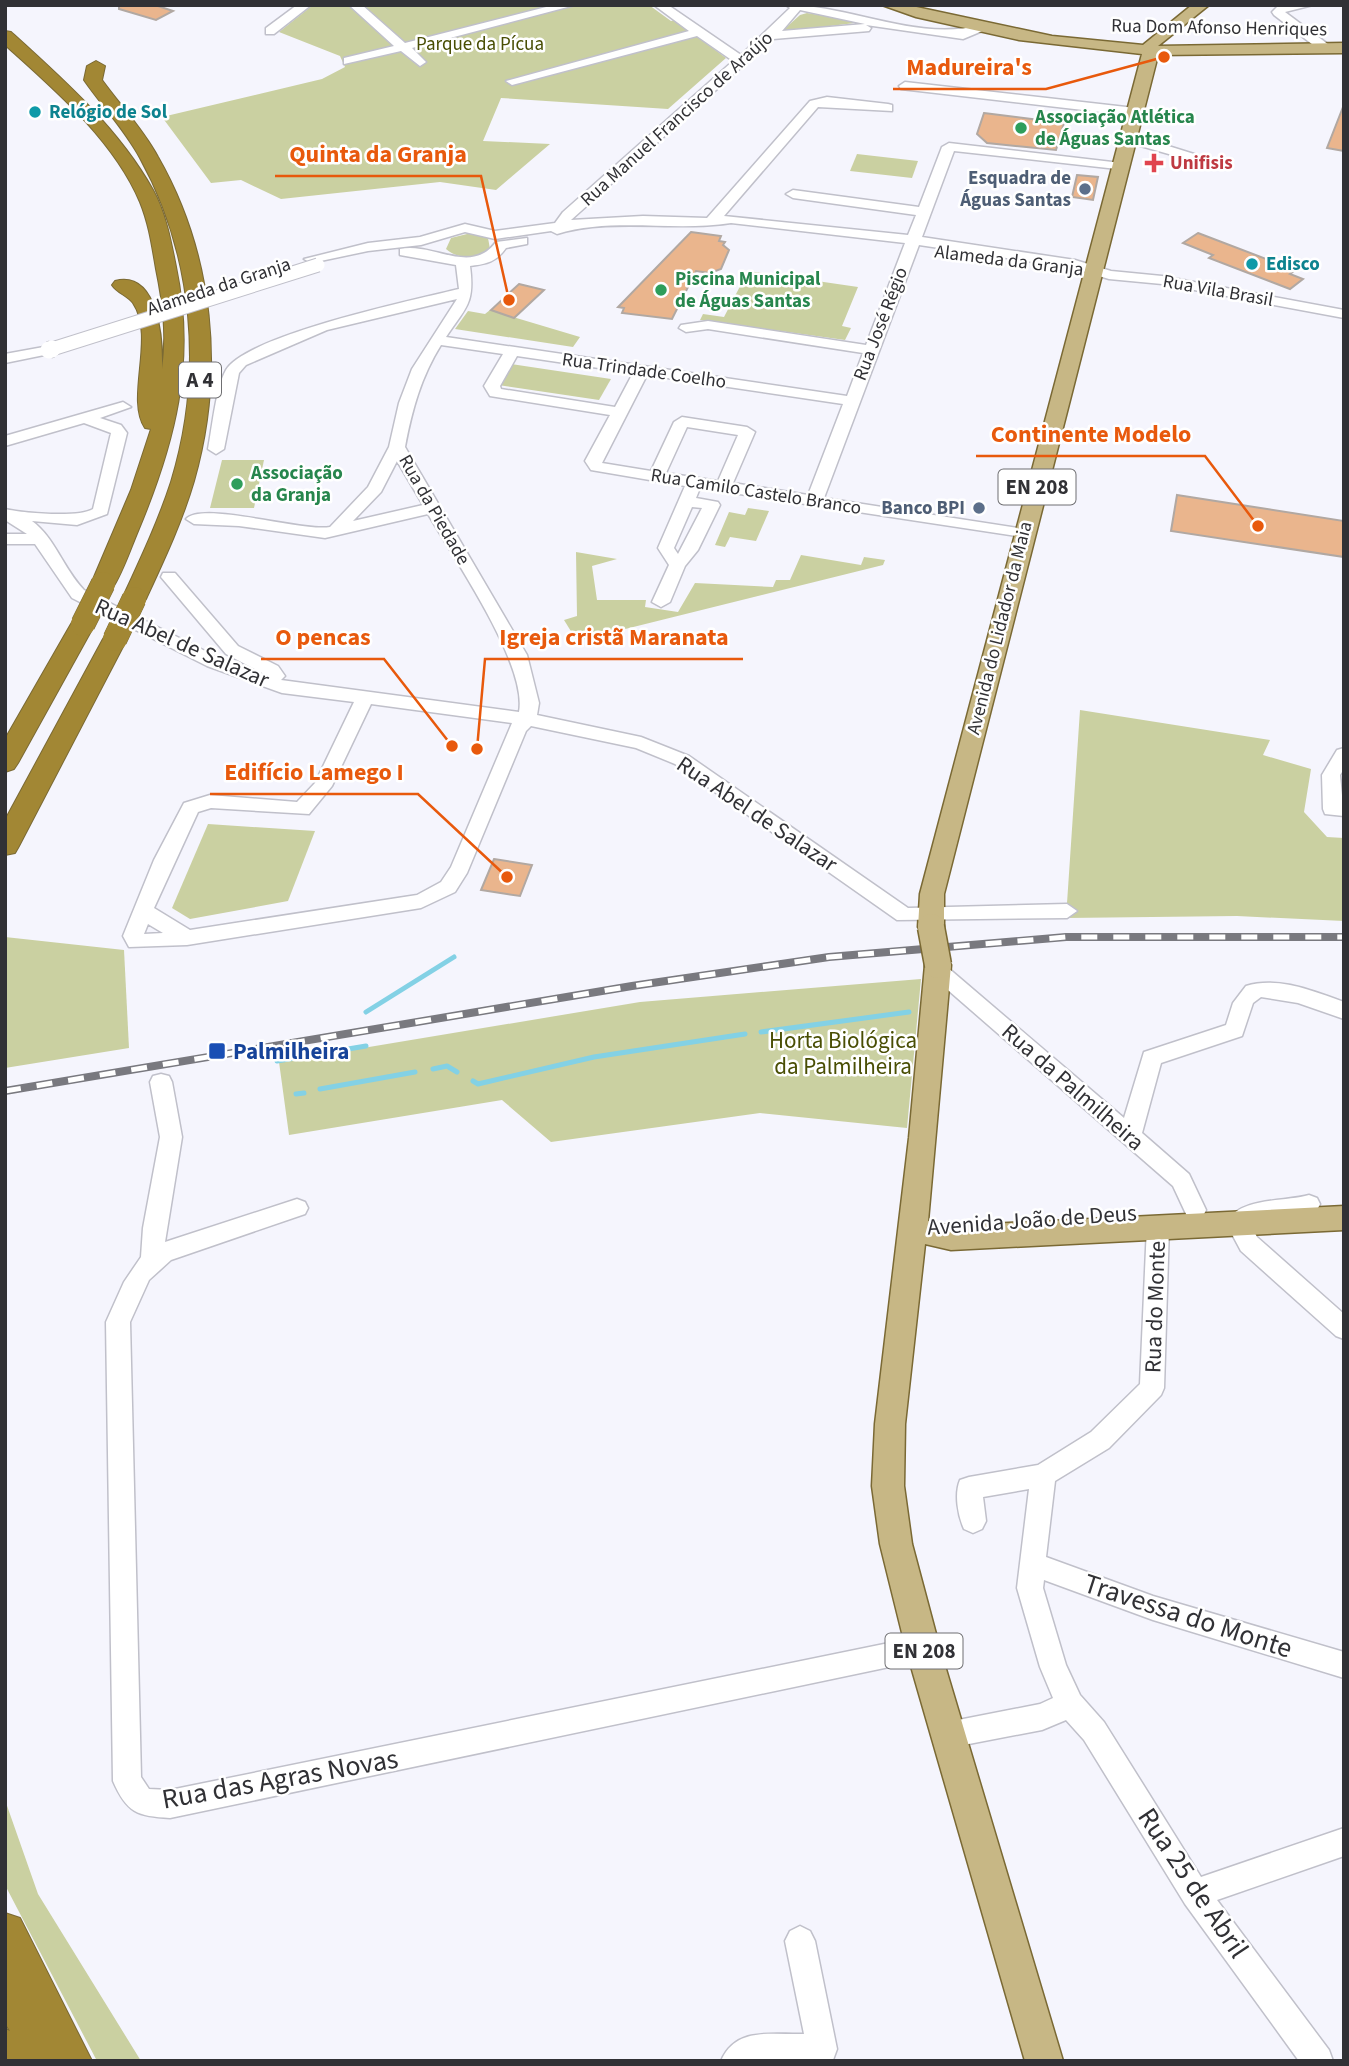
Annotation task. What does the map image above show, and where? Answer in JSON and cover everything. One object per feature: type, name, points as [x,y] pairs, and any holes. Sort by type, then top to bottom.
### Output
[{"type":"highway","name":"A 4","points":[[5,846],[115,639],[168,525],[187,462],[198,403],[203,333],[193,265],[181,223],[150,158],[109,104],[7,17]]},
{"type":"highway","name":"A 4","points":[[5,36],[86,112],[139,182],[160,234],[175,322],[174,370],[160,439],[129,526],[83,624],[5,763]]},
{"type":"highway","points":[[96,66],[92,74],[93,80],[109,104]]},
{"type":"highway","points":[[118,154],[135,205],[136,219]]},
{"type":"highway","points":[[122,285],[135,293],[144,306],[150,358],[149,416],[160,439]]},
{"type":"highway","points":[[5,1933],[71,2061]]},
{"type":"highway","points":[[5,1981],[49,2061]]},
{"type":"highway","points":[[5,2050],[11,2061]]},
{"type":"main road","name":"Rua Dom Afonso Henriques","points":[[888,5],[981,29],[1071,44],[1150,50],[1344,48]]},
{"type":"main road","points":[[1150,50],[1151,44],[1202,5]]},
{"type":"main road","name":"Avenida do Lidador da Maia","points":[[939,968],[931,921],[932,894],[1024,534],[1149,65],[1150,50]]},
{"type":"main road","name":"EN 208","points":[[939,968],[890,1424],[888,1486],[896,1544],[923,1649],[1044,2061]]},
{"type":"main road","name":"Avenida João de Deus","points":[[912,1229],[951,1222],[1344,1202]]},
{"type":"main road","name":"Avenida João de Deus","points":[[912,1229],[951,1238],[1344,1218]]},
{"type":"street","points":[[270,31],[287,11],[305,5]]},
{"type":"street","points":[[355,5],[420,62]]},
{"type":"street","points":[[348,61],[569,5]]},
{"type":"street","points":[[660,5],[741,61]]},
{"type":"street","points":[[1307,5],[1282,8],[1278,12],[1325,48]]},
{"type":"street","points":[[794,7],[898,28]]},
{"type":"street","name":"Rua Manuel Francisco de Araújo","points":[[558,230],[568,215],[769,36],[794,7]]},
{"type":"street","points":[[769,36],[876,27],[963,35],[981,29]]},
{"type":"street","points":[[512,81],[699,32]]},
{"type":"street","points":[[905,86],[1135,113]]},
{"type":"street","points":[[711,222],[814,104],[827,101],[888,108]]},
{"type":"street","points":[[1128,138],[1216,163]]},
{"type":"street","name":"Rua José Régio","points":[[814,502],[949,147],[1121,167]]},
{"type":"street","points":[[793,194],[924,212]]},
{"type":"street","name":"Alameda da Granja","points":[[5,359],[315,262],[436,238],[465,228],[498,240],[558,230],[711,222],[910,245],[1071,272],[1093,272]]},
{"type":"street","points":[[436,238],[432,250],[436,255]]},
{"type":"street","name":"Alameda da Granja","points":[[315,262],[394,253],[436,255],[463,263],[493,255],[498,240]]},
{"type":"street","points":[[216,449],[232,372],[241,362],[322,327],[466,292],[463,263]]},
{"type":"street","name":"Rua Vila Brasil","points":[[1093,272],[1162,280],[1344,314]]},
{"type":"street","name":"Rua da Piedade","points":[[466,292],[463,302],[412,381],[397,447],[518,654],[530,703],[527,719]]},
{"type":"street","points":[[686,328],[708,325],[871,350]]},
{"type":"street","name":"Rua Trindade Coelho","points":[[436,340],[852,401]]},
{"type":"street","name":"Alameda da Granja","points":[[5,351],[46,346]]},
{"type":"street","points":[[512,351],[492,386],[495,393],[620,412]]},
{"type":"street","name":"Rua Camilo Castelo Branco","points":[[642,371],[593,461],[597,467],[1024,534]]},
{"type":"street","points":[[5,441],[123,408]]},
{"type":"street","points":[[5,533],[9,518],[37,516],[72,522],[91,520],[100,512],[119,433],[116,428],[86,419]]},
{"type":"street","points":[[656,477],[682,422],[747,432],[723,487]]},
{"type":"street","points":[[334,532],[375,489],[397,447]]},
{"type":"street","points":[[677,565],[666,548],[694,483]]},
{"type":"street","points":[[661,602],[677,565],[690,550],[712,505],[686,501]]},
{"type":"street","points":[[194,519],[239,521],[334,532],[432,508]]},
{"type":"street","name":"Rua Abel de Salazar","points":[[9,518],[43,539],[69,586],[87,600],[214,662],[282,687],[527,719],[640,743],[682,760],[904,915],[931,921],[1067,911]]},
{"type":"street","points":[[5,539],[43,539]]},
{"type":"street","points":[[169,578],[232,650],[272,670],[282,687]]},
{"type":"street","points":[[365,697],[323,786],[302,809],[209,802],[191,808],[164,860],[132,936],[135,942],[187,938],[421,901],[448,887],[460,868],[518,728],[527,719]]},
{"type":"street","points":[[1344,754],[1331,775],[1332,809],[1344,810]]},
{"type":"street","points":[[143,911],[187,938]]},
{"type":"street","name":"Rua da Palmilheira","points":[[939,968],[1181,1180],[1195,1210]]},
{"type":"street","points":[[1130,1137],[1152,1058],[1235,1030],[1242,1004],[1254,991],[1269,988],[1344,1011]]},
{"type":"street","name":"Rua das Agras Novas","points":[[161,1082],[171,1137],[154,1228],[152,1259],[129,1295],[118,1322],[127,1781],[142,1802],[170,1804],[923,1649]]},
{"type":"street","name":"Avenida João de Deus","points":[[1237,1223],[1251,1212],[1294,1210],[1310,1204]]},
{"type":"street","points":[[152,1259],[190,1243],[297,1208]]},
{"type":"street","points":[[1237,1223],[1250,1244],[1344,1329]]},
{"type":"street","name":"Rua do Monte","points":[[1043,1475],[1100,1440],[1152,1388],[1158,1226]]},
{"type":"street","points":[[948,1735],[1042,1717],[1070,1704],[1052,1667],[1030,1588],[1043,1475],[969,1488],[973,1521]]},
{"type":"street","name":"Travessa do Monte","points":[[1034,1564],[1153,1608],[1344,1665]]},
{"type":"street","name":"Rua 25 de Abril","points":[[1070,1704],[1094,1731],[1195,1894],[1318,2061]]},
{"type":"street","points":[[1195,1894],[1344,1842]]},
{"type":"street","points":[[736,2061],[744,2051],[822,2049],[800,1941]]},
{"type":"green space","name":"Parque da Pícua","points":[[313,5],[649,5],[671,21],[675,20],[726,58],[668,109],[501,98],[483,141],[550,144],[496,190],[440,182],[281,199],[241,180],[211,183],[162,117],[322,79],[345,67],[340,56],[279,32]]},
{"type":"green space","points":[[807,13],[863,22],[781,32],[800,15]]},
{"type":"green space","points":[[857,154],[918,161],[912,178],[850,171]]},
{"type":"green space","points":[[471,233],[488,238],[490,249],[468,257],[446,249],[451,238]]},
{"type":"green space","points":[[748,271],[858,287],[842,326],[851,328],[845,340],[700,320],[703,314],[724,317]]},
{"type":"green space","points":[[490,310],[580,337],[573,347],[455,329],[468,311],[485,314]]},
{"type":"green space","points":[[511,364],[611,379],[599,400],[498,385]]},
{"type":"green space","name":"Associação da Granja","points":[[222,460],[264,460],[254,508],[210,508]]},
{"type":"green space","points":[[748,508],[769,511],[756,541],[730,537],[725,547],[715,545],[729,512],[745,515]]},
{"type":"green space","points":[[576,552],[617,559],[592,566],[597,600],[646,600],[645,607],[678,612],[695,583],[773,587],[776,580],[790,580],[801,555],[861,565],[864,557],[885,560],[883,565],[577,641],[564,620],[577,616]]},
{"type":"green space","points":[[1080,710],[1270,740],[1263,755],[1311,769],[1304,812],[1327,837],[1344,838],[1344,921],[1237,916],[1066,918]]},
{"type":"green space","points":[[208,824],[315,831],[288,901],[190,919],[172,908]]},
{"type":"green space","points":[[5,937],[124,950],[129,1048],[5,1068]]},
{"type":"green space","name":"Horta Biológica da Palmilheira","points":[[921,979],[907,1128],[760,1113],[551,1142],[502,1100],[289,1135],[279,1062],[640,1002]]},
{"type":"green space","points":[[5,1800],[38,1894],[141,2061],[97,2061],[5,1885]]},
{"type":"building","points":[[119,5],[155,5],[173,11],[156,20],[119,9]]},
{"type":"building","points":[[1343,107],[1344,151],[1327,148]]},
{"type":"building","name":"Associação Atlética de Águas Santas","points":[[984,113],[1064,123],[1056,150],[987,143],[977,134]]},
{"type":"building","name":"Esquadra de Águas Santas","points":[[1077,175],[1098,177],[1093,200],[1072,197]]},
{"type":"building","name":"Piscina Municipal de Águas Santas","points":[[691,232],[721,236],[719,241],[725,242],[723,245],[729,250],[721,269],[710,273],[696,271],[672,319],[622,313],[624,308],[618,307]]},
{"type":"building","name":"Edisco","points":[[1198,233],[1295,270],[1290,274],[1303,279],[1290,289],[1209,258],[1213,255],[1183,243]]},
{"type":"building","points":[[519,284],[544,290],[514,318],[491,310]]},
{"type":"building","points":[[1177,495],[1344,521],[1344,557],[1171,531]]},
{"type":"building","points":[[494,859],[532,865],[520,896],[481,890]]},
{"type":"waterway","points":[[366,1012],[454,957]]},
{"type":"waterway","points":[[761,1032],[909,1012]]},
{"type":"waterway","points":[[473,1081],[478,1084],[594,1057],[745,1034]]},
{"type":"waterway","points":[[277,1061],[366,1046]]},
{"type":"waterway","points":[[433,1069],[447,1066],[457,1072]]},
{"type":"waterway","points":[[320,1089],[415,1072]]},
{"type":"waterway","points":[[296,1094],[304,1093]]},
{"type":"railway","points":[[5,1091],[632,986],[829,957],[1066,937],[1344,937]]},
{"type":"place","name":"Madureira's","points":[[1164,57]]},
{"type":"place","name":"Relógio de Sol","points":[[35,112]]},
{"type":"place","name":"Associação Atlética de Águas Santas","points":[[1021,128]]},
{"type":"place","name":"Unifisis","points":[[1154,163]]},
{"type":"place","name":"Esquadra de Águas Santas","points":[[1085,189]]},
{"type":"place","name":"Edisco","points":[[1252,264]]},
{"type":"place","name":"Piscina Municipal de Águas Santas","points":[[661,290]]},
{"type":"place","name":"Quinta da Granja","points":[[509,300]]},
{"type":"place","name":"Associação da Granja","points":[[237,484]]},
{"type":"place","name":"Banco BPI","points":[[979,508]]},
{"type":"place","name":"Continente Modelo","points":[[1258,526]]},
{"type":"place","name":"O pencas","points":[[452,746]]},
{"type":"place","name":"Igreja cristã Maranata","points":[[477,749]]},
{"type":"place","name":"Edifício Lamego I","points":[[507,877]]},
{"type":"place","name":"Palmilheira","points":[[217,1051]]}]
